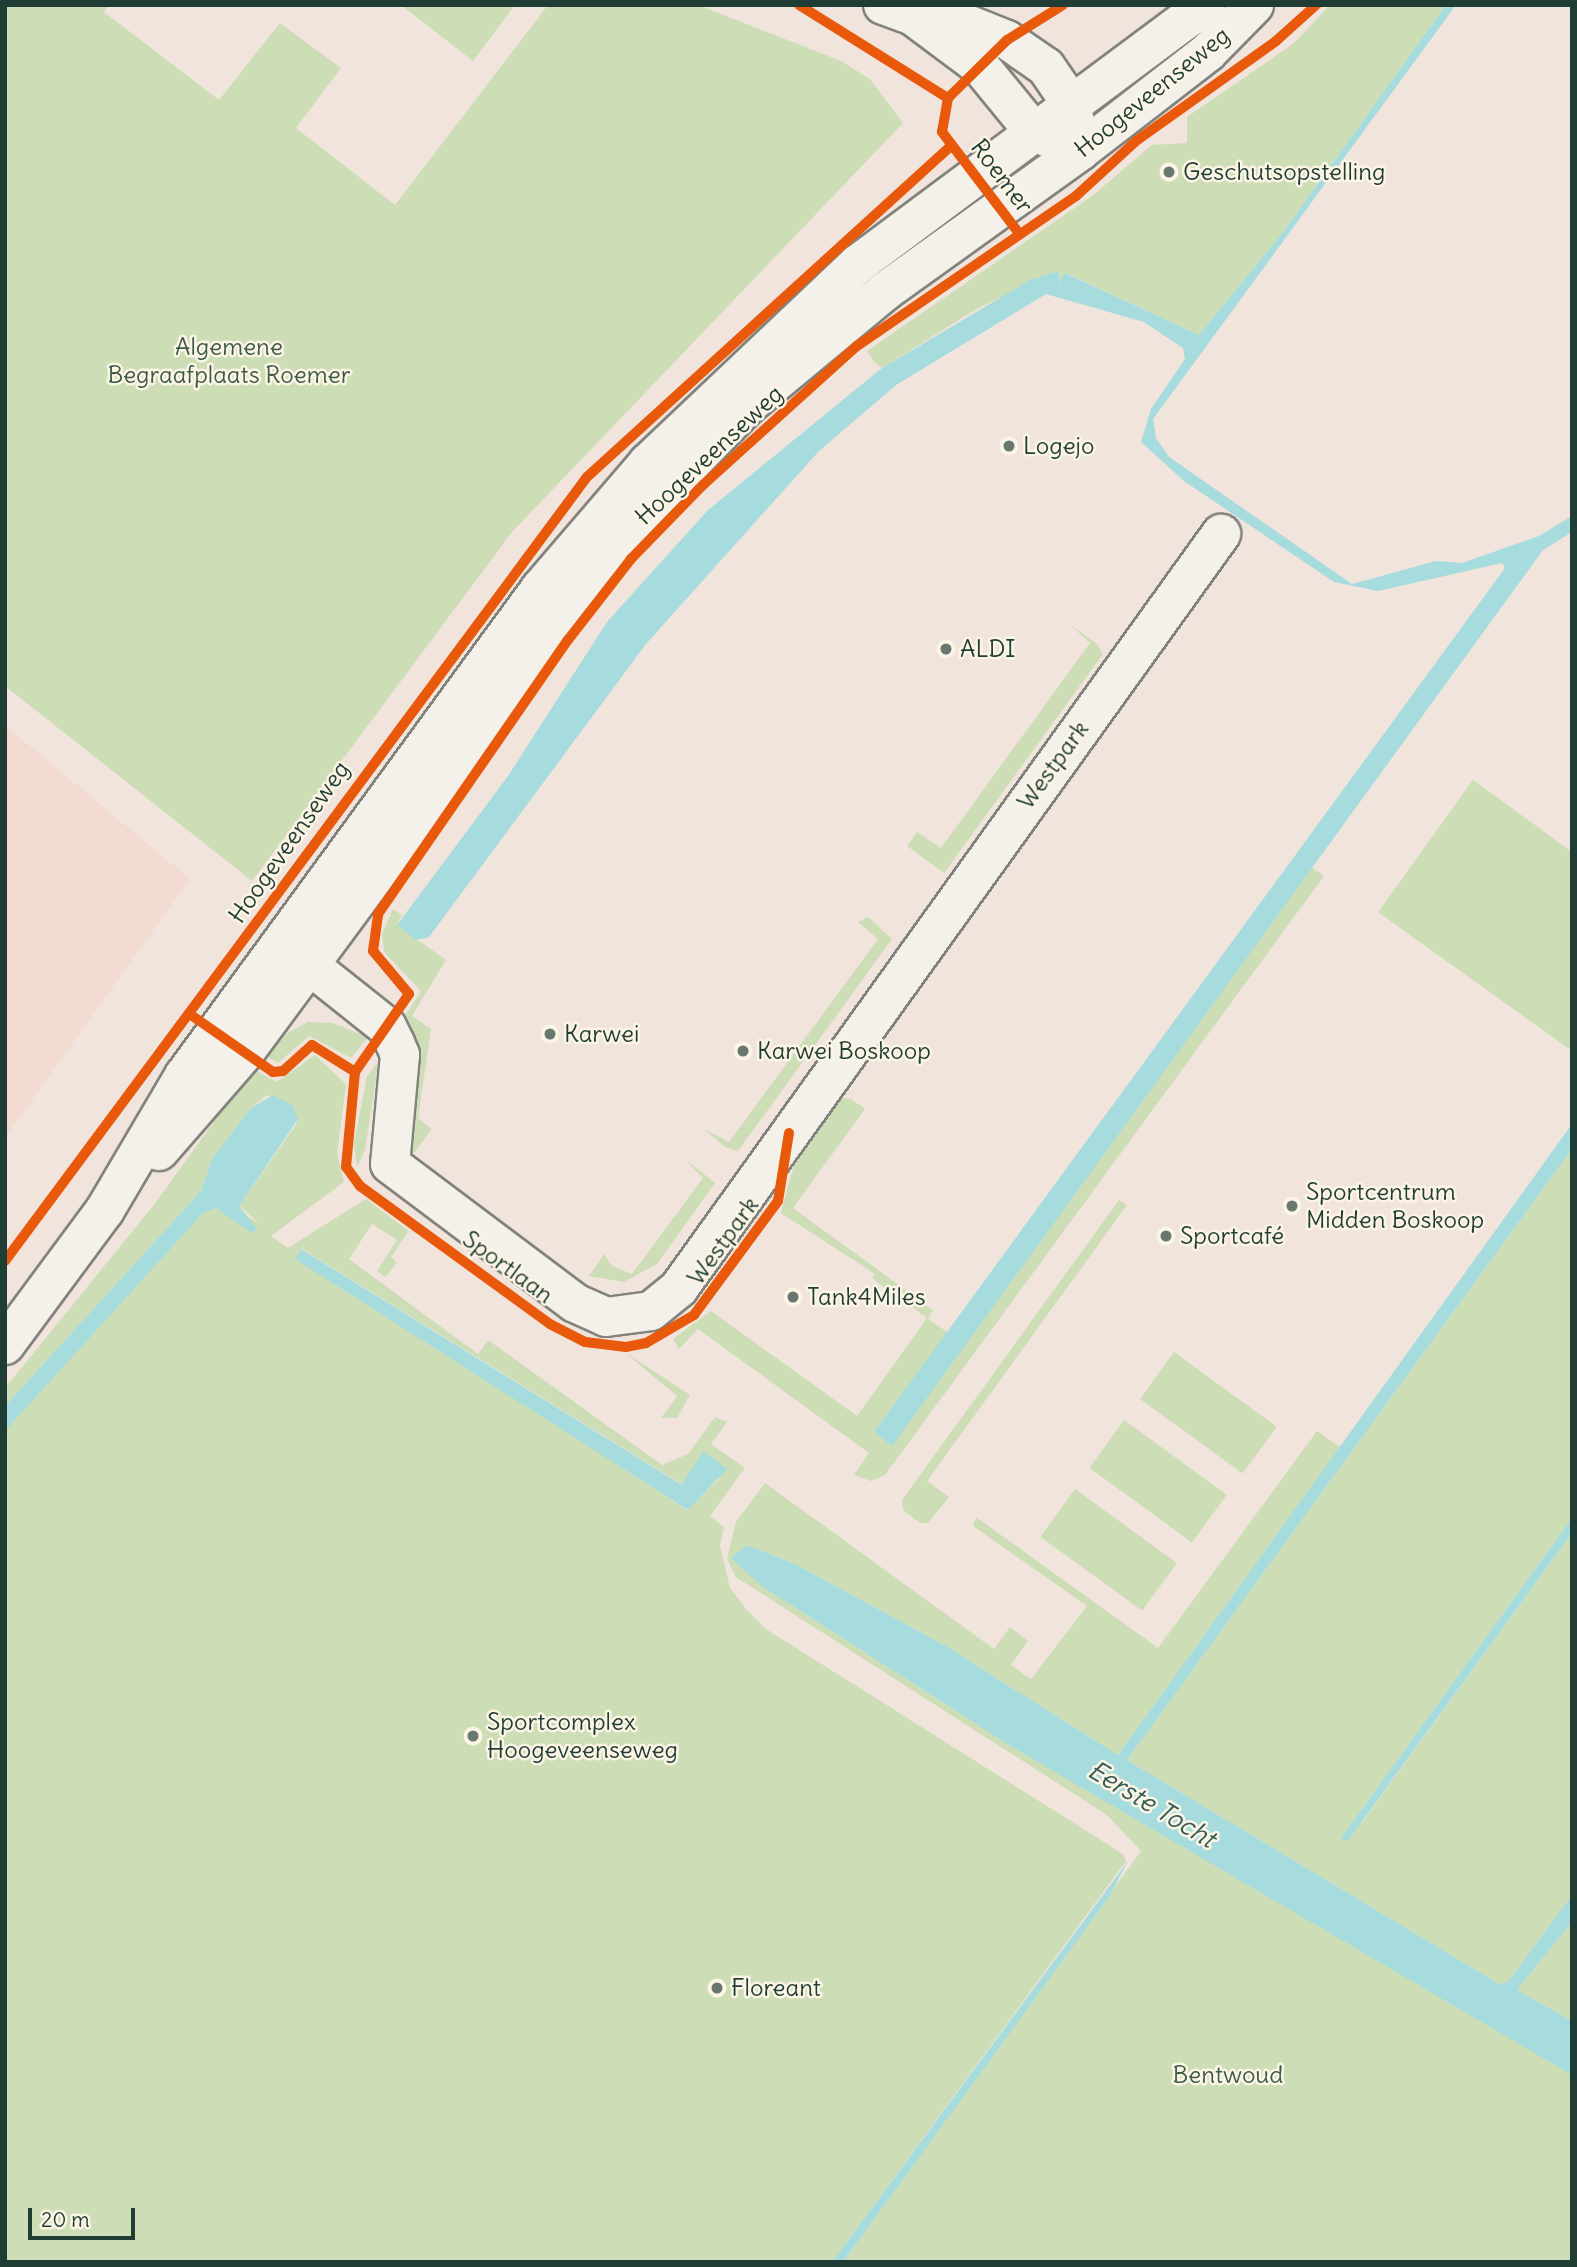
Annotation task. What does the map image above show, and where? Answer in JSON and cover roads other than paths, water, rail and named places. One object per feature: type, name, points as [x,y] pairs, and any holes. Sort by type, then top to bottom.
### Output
[{"type":"main road","name":"Hoogeveenseweg","points":[[295,955],[540,589],[648,463],[859,264],[1206,5]]},
{"type":"main road","name":"Hoogeveenseweg","points":[[5,1345],[105,1210],[184,1076],[295,955],[556,618],[635,522],[748,405],[884,292],[1080,151],[1208,52],[1254,5]]},
{"type":"main road","name":"Roemer","points":[[898,11],[950,17],[1007,40],[1046,67],[1072,105],[1080,151]]},
{"type":"main road","name":"Roemer","points":[[898,11],[980,66],[1034,132],[1080,151]]},
{"type":"main road","name":"Westpark","points":[[626,1315],[651,1311],[679,1288],[1221,534]]},
{"type":"main road","name":"Sportlaan","points":[[295,955],[387,1027],[400,1055],[390,1164],[575,1303],[606,1317],[626,1315]]},
{"type":"water","points":[[1446,5],[1456,5],[1153,419],[1156,438],[1169,457],[1352,584],[1436,561],[1462,563],[1539,536],[1572,516],[1572,532],[1543,550],[892,1446],[874,1432],[1505,568],[1502,563],[1378,591],[1334,582],[1184,481],[1141,442],[1151,409],[1185,359],[1183,348],[1144,322],[1046,294],[896,385],[819,451],[646,644],[429,937],[416,940],[397,925],[508,776],[607,622],[708,510],[882,368],[1030,280],[1059,271],[1059,283],[1065,273],[1199,335],[1284,231]]},
{"type":"water","points":[[273,1095],[292,1105],[298,1119],[239,1206],[257,1229],[252,1233],[216,1208],[203,1213],[5,1431],[5,1406],[201,1191],[212,1159],[251,1108]]},
{"type":"water","name":"Eerste Tocht","points":[[1572,1124],[1572,1149],[1127,1760],[1499,1984],[1508,1982],[1572,1895],[1572,1922],[1517,1990],[1572,2021],[1572,2075],[1009,1745],[763,1587],[731,1558],[747,1545],[795,1564],[946,1646],[1118,1755]]},
{"type":"water","points":[[301,1249],[682,1485],[703,1451],[727,1469],[688,1510],[295,1259]]},
{"type":"water","points":[[1572,1518],[1572,1533],[1347,1842],[1341,1838]]},
{"type":"water","points":[[1128,1861],[1109,1897],[843,2262],[832,2262]]},
{"type":"place","name":"Geschutsopstelling","points":[[1169,172]]},
{"type":"place","name":"Logejo","points":[[1009,446]]},
{"type":"place","name":"ALDI","points":[[946,649]]},
{"type":"place","name":"Karwei","points":[[550,1034]]},
{"type":"place","name":"Karwei Boskoop","points":[[743,1051]]},
{"type":"place","name":"Sportcentrum Midden Boskoop","points":[[1292,1206]]},
{"type":"place","name":"Sportcafé","points":[[1166,1236]]},
{"type":"place","name":"Tank4Miles","points":[[793,1297]]},
{"type":"place","name":"Sportcomplex Hoogeveenseweg","points":[[473,1736]]},
{"type":"place","name":"Floreant","points":[[717,1988]]},
{"type":"park label","name":"Algemene Begraafplaats Roemer","points":[[229,361]]},
{"type":"park label","name":"Bentwoud","points":[[1228,2075]]}]
